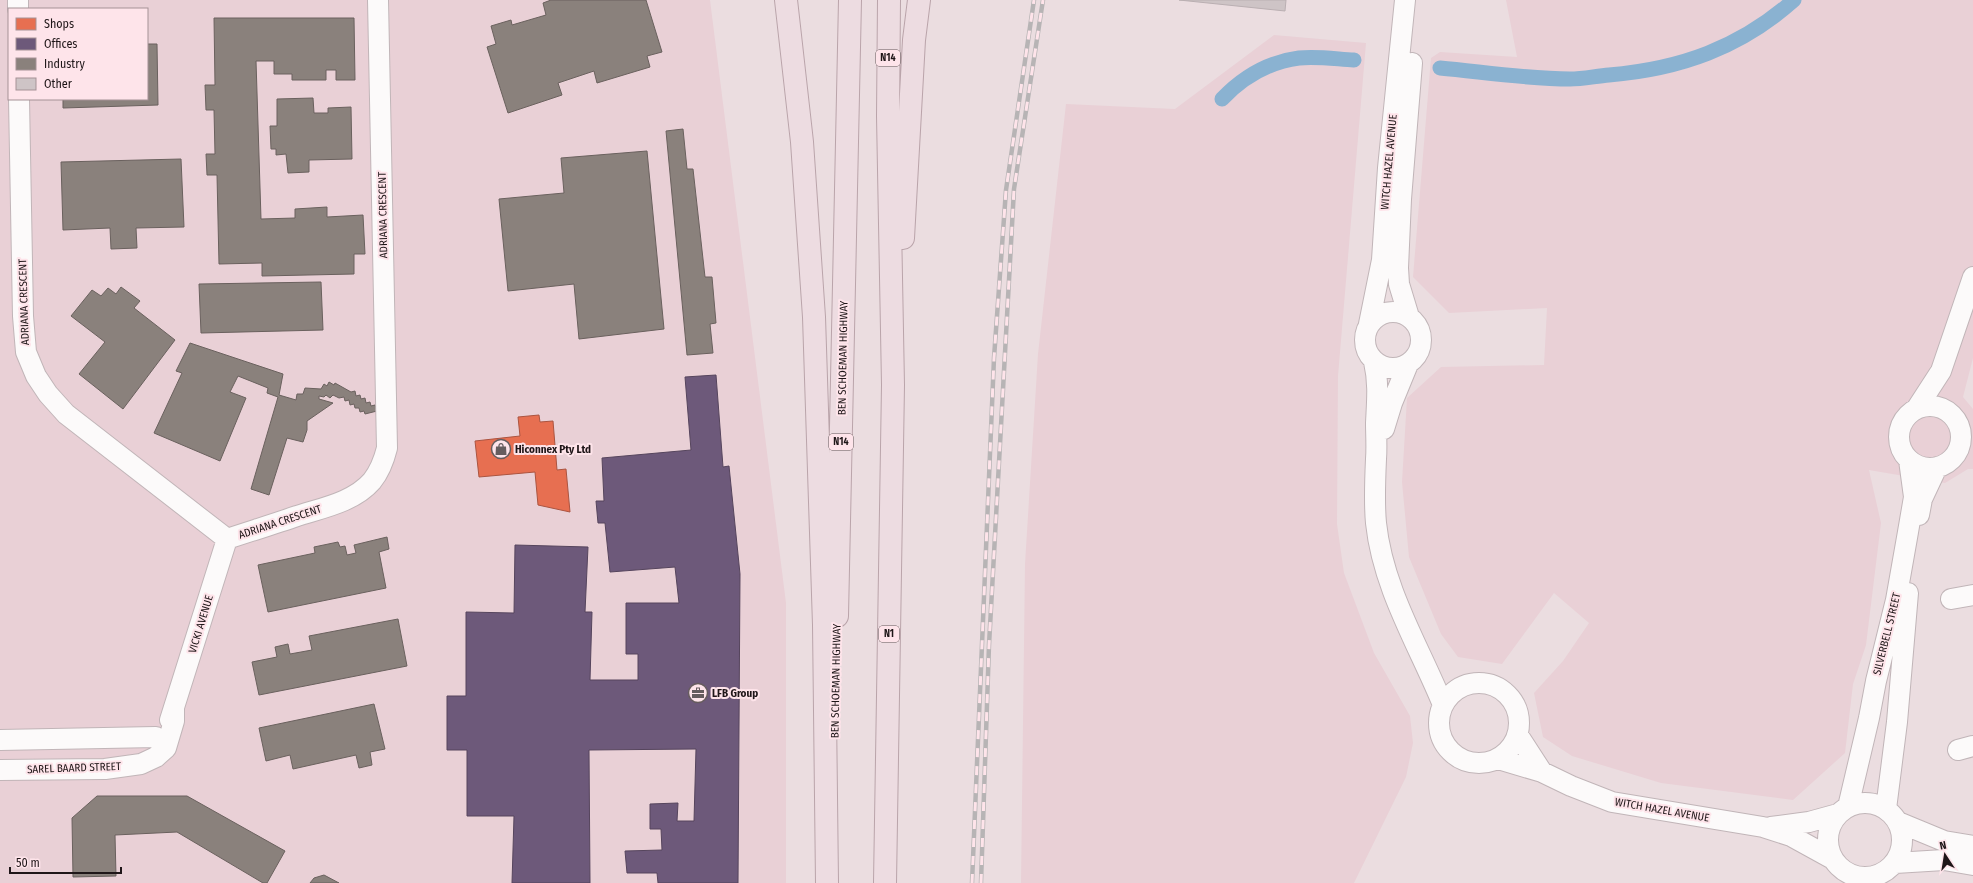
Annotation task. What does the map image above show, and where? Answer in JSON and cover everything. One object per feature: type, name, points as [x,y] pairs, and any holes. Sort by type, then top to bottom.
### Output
[{"type":"highway","points":[[786,0],[802,142],[814,317],[824,625],[827,883]]},
{"type":"highway","name":"BEN SCHOEMAN HIGHWAY","points":[[831,883],[850,0]]},
{"type":"highway","name":"N14","points":[[888,0],[888,116],[893,385]]},
{"type":"highway","points":[[888,116],[900,0]]},
{"type":"highway","points":[[893,385],[914,40],[919,0]]},
{"type":"highway","name":"N1","points":[[885,883],[893,385]]},
{"type":"street","name":"ADRIANA CRESCENT","points":[[19,100],[23,316],[26,352],[36,376],[48,394],[66,414],[227,539],[336,503],[357,494],[374,478],[382,466],[387,448],[378,0]]},
{"type":"street","name":"WITCH HAZEL AVENUE","points":[[1369,324],[1382,260],[1388,168],[1405,0]]},
{"type":"street","name":"WITCH HAZEL AVENUE","points":[[1409,317],[1399,284],[1398,268],[1406,139],[1419,0]]},
{"type":"street","points":[[1941,371],[1960,424],[1962,435],[1960,446],[1964,454],[1937,467],[1927,468],[1917,466],[1909,460],[1902,451],[1899,441],[1899,431],[1902,422],[1908,414],[1916,408],[1941,371],[1973,277]]},
{"type":"street","points":[[1374,362],[1391,369],[1408,364],[1415,358],[1420,350],[1420,332],[1416,324],[1409,317],[1392,312],[1383,313],[1369,324],[1364,337],[1364,345],[1367,353],[1374,362],[1378,388],[1374,493],[1376,524],[1381,553],[1398,606],[1426,663],[1444,705]]},
{"type":"street","points":[[1376,458],[1392,403],[1408,364]]},
{"type":"street","points":[[1916,408],[1929,405],[1960,424]]},
{"type":"street","name":"SILVERBELL STREET","points":[[1843,810],[1869,718],[1876,681],[1896,600],[1914,497],[1909,460]]},
{"type":"street","name":"SILVERBELL STREET","points":[[1892,816],[1906,601],[1920,507],[1922,499],[1937,467]]},
{"type":"street","name":"VICKI AVENUE","points":[[161,742],[174,708],[227,539]]},
{"type":"street","points":[[1951,600],[1973,595]]},
{"type":"street","points":[[1426,663],[1462,687]]},
{"type":"street","points":[[1480,684],[1501,690],[1511,699],[1517,710],[1519,722],[1518,735],[1506,753],[1498,759],[1476,763],[1464,761],[1446,746],[1440,734],[1440,714],[1444,705],[1455,692],[1462,687],[1480,684]]},
{"type":"street","points":[[1518,735],[1542,772]]},
{"type":"street","points":[[0,740],[161,742]]},
{"type":"street","name":"SAREL BAARD STREET","points":[[0,770],[105,769],[141,764],[156,757],[161,742]]},
{"type":"street","name":"WITCH HAZEL AVENUE","points":[[1498,759],[1542,772],[1570,786],[1612,802],[1763,827],[1791,836],[1831,858]]},
{"type":"street","points":[[1892,816],[1902,832],[1903,843],[1900,854],[1895,863],[1883,874],[1872,877],[1860,878],[1839,868],[1831,858],[1828,846],[1828,835],[1831,823],[1843,810],[1864,803],[1879,806],[1892,816],[1944,841],[1973,846]]},
{"type":"street","name":"WITCH HAZEL AVENUE","points":[[1763,827],[1810,822],[1843,810]]},
{"type":"street","points":[[1895,863],[1944,860],[1973,864]]},
{"type":"shaded area","points":[[0,0],[710,0],[786,603],[786,883],[0,883]]},
{"type":"shaded area","points":[[1506,0],[1973,0],[1973,358],[1963,397],[1973,409],[1973,469],[1968,469],[1945,483],[1869,470],[1881,523],[1866,645],[1853,684],[1845,753],[1793,800],[1661,783],[1572,756],[1543,737],[1534,693],[1563,661],[1589,623],[1554,593],[1502,664],[1458,657],[1441,634],[1409,557],[1402,482],[1407,398],[1441,367],[1544,365],[1547,308],[1449,313],[1413,277],[1431,58],[1440,52],[1517,57]]},
{"type":"shaded area","points":[[1274,35],[1366,43],[1338,376],[1337,524],[1344,573],[1374,653],[1410,716],[1413,743],[1406,777],[1354,883],[1021,883],[1025,564],[1038,354],[1066,104],[1175,109]]},
{"type":"building: Shops","points":[[539,415],[540,422],[553,421],[557,470],[566,469],[570,512],[538,505],[535,472],[479,477],[475,441],[520,436],[518,417]]},
{"type":"building: Offices","points":[[716,375],[723,467],[729,466],[740,574],[738,883],[658,883],[657,873],[627,873],[625,851],[662,850],[661,829],[650,829],[650,804],[678,803],[677,821],[694,821],[696,749],[589,750],[590,883],[512,883],[514,816],[467,816],[467,750],[447,750],[447,696],[466,696],[466,612],[514,613],[515,545],[588,547],[585,612],[592,612],[590,680],[638,680],[638,654],[626,654],[626,603],[679,603],[675,567],[610,572],[605,523],[598,523],[596,501],[604,501],[602,458],[691,450],[685,377]]},
{"type":"building: Industry","points":[[551,0],[646,0],[662,52],[647,56],[650,67],[597,83],[594,71],[558,83],[562,95],[508,113],[487,47],[496,44],[491,26],[511,20],[512,25],[546,15],[543,3]]},
{"type":"building: Industry","points":[[214,18],[354,18],[355,80],[336,80],[336,70],[326,70],[326,80],[292,80],[292,74],[274,74],[274,61],[256,61],[261,219],[295,218],[295,209],[327,207],[327,217],[363,215],[365,254],[354,254],[354,274],[262,276],[262,263],[219,264],[217,175],[207,175],[206,154],[215,154],[214,110],[206,110],[205,85],[215,85]]},
{"type":"building: Industry","points":[[148,44],[157,44],[158,105],[63,108],[63,100],[148,100]]},
{"type":"building: Industry","points":[[313,98],[314,113],[328,113],[328,108],[351,107],[352,159],[309,160],[309,172],[288,173],[286,154],[276,155],[276,149],[271,149],[270,126],[277,126],[277,99]]},
{"type":"building: Industry","points":[[683,129],[687,169],[693,169],[705,277],[712,277],[716,323],[710,324],[713,353],[687,355],[666,131]]},
{"type":"building: Industry","points":[[647,151],[664,329],[579,339],[574,284],[508,291],[499,199],[564,193],[561,158]]},
{"type":"building: Industry","points":[[181,159],[184,227],[136,228],[137,248],[111,249],[110,228],[63,230],[61,162]]},
{"type":"building: Industry","points":[[321,282],[323,330],[201,333],[199,284]]},
{"type":"building: Industry","points":[[121,287],[140,301],[134,308],[175,340],[123,409],[79,374],[105,342],[71,316],[92,290],[101,296],[108,288],[116,294]]},
{"type":"building: Industry","points":[[190,343],[283,374],[279,395],[296,400],[297,394],[303,394],[305,388],[321,389],[324,384],[327,386],[329,382],[334,385],[335,383],[351,392],[355,391],[356,396],[360,395],[361,399],[365,398],[366,403],[370,402],[371,406],[375,405],[377,411],[365,414],[364,411],[360,412],[359,408],[355,408],[354,404],[350,405],[349,400],[345,401],[344,397],[339,398],[333,395],[330,398],[326,395],[324,397],[319,396],[319,399],[333,403],[307,421],[307,430],[303,442],[287,438],[269,495],[251,489],[278,397],[267,393],[268,388],[238,376],[230,392],[246,398],[220,461],[154,433],[182,373],[176,371]]},
{"type":"building: Industry","points":[[387,537],[389,549],[379,552],[386,588],[268,612],[258,565],[315,553],[314,547],[338,542],[340,547],[345,546],[347,555],[356,553],[354,545]]},
{"type":"building: Industry","points":[[398,619],[407,666],[259,695],[252,662],[277,657],[275,647],[288,644],[290,654],[312,650],[309,636]]},
{"type":"building: Industry","points":[[374,704],[385,749],[370,752],[372,765],[359,768],[356,755],[293,769],[290,755],[266,761],[259,728]]},
{"type":"building: Industry","points":[[97,796],[187,796],[285,851],[267,883],[263,883],[177,832],[115,835],[116,876],[73,877],[72,818]]},
{"type":"building: Industry","points":[[324,875],[339,883],[310,883],[314,878]]},
{"type":"building: Other","points":[[1179,0],[1286,0],[1285,11]]},
{"type":"waterway","points":[[1440,68],[1554,79],[1585,78],[1660,68],[1708,53],[1730,43],[1773,17],[1794,0]]},
{"type":"waterway","points":[[1222,99],[1247,77],[1277,63],[1306,57],[1354,60]]},
{"type":"railway","points":[[972,883],[994,358],[1006,190],[1034,0]]},
{"type":"railway","points":[[981,883],[989,645],[1014,189],[1043,0]]},
{"type":"place","name":"Hiconnex Pty Ltd","points":[[501,449]]},
{"type":"place","name":"LFB Group","points":[[698,693]]}]
